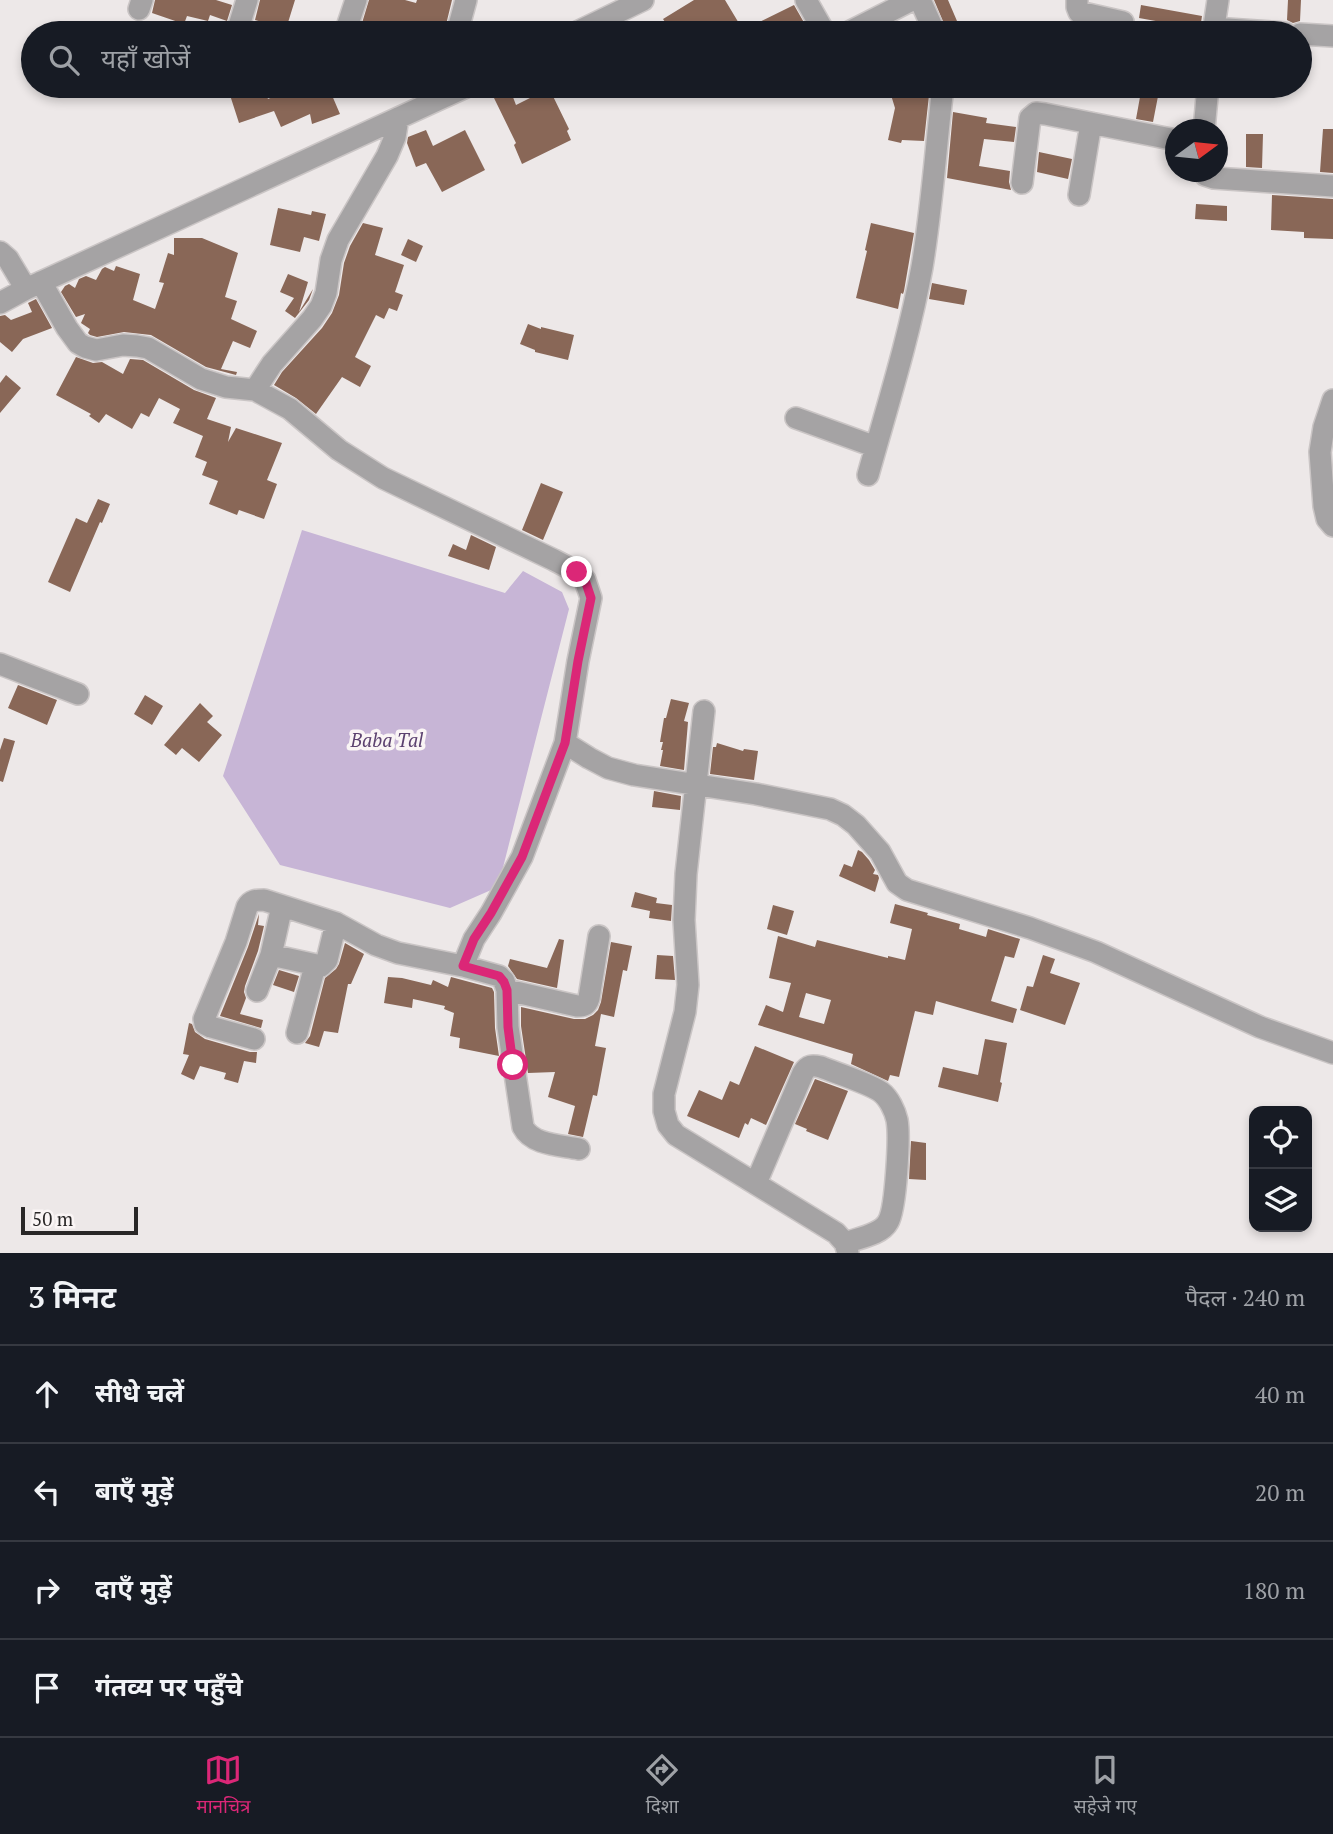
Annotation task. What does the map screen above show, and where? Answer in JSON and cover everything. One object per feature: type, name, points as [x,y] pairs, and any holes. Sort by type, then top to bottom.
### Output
[{"type":"street","points":[[240,21],[247,0]]},
{"type":"street","points":[[349,21],[356,0]]},
{"type":"street","points":[[461,21],[467,0]]},
{"type":"street","points":[[600,21],[643,0]]},
{"type":"street","points":[[806,0],[818,21]]},
{"type":"street","points":[[871,21],[912,0]]},
{"type":"street","points":[[920,0],[930,21]]},
{"type":"street","points":[[1077,0],[1079,12],[1119,21]]},
{"type":"street","points":[[1215,21],[1218,0]]},
{"type":"street","points":[[1312,35],[1333,36]]},
{"type":"street","points":[[0,303],[438,98]]},
{"type":"street","points":[[868,475],[922,268],[942,98]]},
{"type":"street","points":[[1205,119],[1207,98]]},
{"type":"street","points":[[1022,183],[1030,118],[1036,113],[1165,138]]},
{"type":"street","points":[[256,390],[272,364],[321,306],[338,240],[387,156],[395,137],[398,118]]},
{"type":"street","points":[[1079,195],[1091,123]]},
{"type":"street","points":[[1228,179],[1333,186]]},
{"type":"street","points":[[0,252],[85,347],[96,350],[123,345],[148,348],[201,379],[226,387],[256,390],[290,410],[340,450],[383,478],[554,560],[577,572],[585,580],[591,598],[565,743],[522,857],[474,939],[463,966]]},
{"type":"street","points":[[1333,400],[1329,428],[1320,452],[1327,519],[1333,526]]},
{"type":"street","points":[[796,418],[876,447]]},
{"type":"street","points":[[0,664],[78,694]]},
{"type":"street","points":[[704,711],[685,886],[688,985],[685,1012],[664,1094],[664,1111],[668,1125],[676,1135],[836,1233],[847,1248],[888,1223],[892,1211],[899,1144],[897,1119],[890,1103],[881,1092],[814,1065],[807,1067],[756,1183]]},
{"type":"street","points":[[565,743],[608,768],[634,775],[756,794],[830,809],[856,825],[880,852],[897,883],[907,890],[1030,928],[1096,952],[1260,1027],[1333,1054]]},
{"type":"street","points":[[254,1038],[211,1027],[205,1024],[204,1019],[236,942],[247,907],[250,902],[264,900],[337,923],[376,945],[398,953],[499,976],[507,990],[508,1027],[526,1134],[533,1139],[579,1149]]},
{"type":"street","points":[[257,991],[271,955],[282,906]]},
{"type":"street","points":[[271,955],[321,966],[327,960],[337,923]]},
{"type":"street","points":[[507,990],[584,1006],[589,998],[599,936]]},
{"type":"street","points":[[297,1033],[315,966]]},
{"type":"water","name":"Baba Tal","points":[[302,530],[505,593],[523,571],[562,592],[569,609],[498,887],[450,908],[280,865],[223,776]]},
{"type":"building","points":[[155,0],[216,0],[232,5],[227,21],[210,15],[208,21],[187,16],[185,21],[175,21],[152,13]]},
{"type":"building","points":[[260,0],[295,0],[288,21],[255,20]]},
{"type":"building","points":[[369,0],[405,0],[416,3],[417,0],[452,0],[447,21],[363,21]]},
{"type":"building","points":[[694,0],[725,0],[738,21],[664,21],[663,19]]},
{"type":"building","points":[[934,0],[948,0],[957,21],[943,21]]},
{"type":"building","points":[[1288,0],[1301,0],[1300,21],[1287,20]]},
{"type":"building","points":[[794,5],[803,21],[761,21]]},
{"type":"building","points":[[1141,5],[1202,16],[1201,21],[1156,21],[1139,18]]},
{"type":"building","points":[[231,98],[333,98],[340,114],[312,124],[310,114],[281,127],[274,111],[239,123]]},
{"type":"building","points":[[494,98],[513,98],[516,105],[530,98],[554,98],[569,129],[567,131],[571,140],[522,164],[514,145],[516,143]]},
{"type":"building","points":[[892,98],[929,98],[924,141],[902,140],[901,143],[888,140],[895,108]]},
{"type":"building","points":[[1140,98],[1158,98],[1153,122],[1136,119]]},
{"type":"building","points":[[953,112],[987,118],[986,123],[1016,127],[1014,142],[984,139],[979,166],[1010,171],[1011,190],[947,178]]},
{"type":"building","points":[[1323,129],[1333,129],[1333,173],[1320,172]]},
{"type":"building","points":[[426,130],[433,146],[465,130],[485,170],[442,192],[426,163],[416,167],[407,143],[408,137]]},
{"type":"building","points":[[1246,134],[1263,134],[1262,168],[1246,167]]},
{"type":"building","points":[[1039,152],[1072,159],[1068,179],[1037,172]]},
{"type":"building","points":[[1272,195],[1333,199],[1333,239],[1304,238],[1304,232],[1271,230]]},
{"type":"building","points":[[1196,204],[1227,206],[1227,221],[1195,219]]},
{"type":"building","points":[[278,208],[311,215],[312,211],[326,214],[319,241],[304,237],[300,252],[270,245]]},
{"type":"building","points":[[363,223],[383,228],[375,255],[404,265],[395,292],[403,295],[397,311],[389,308],[384,319],[376,315],[355,357],[371,366],[360,387],[342,377],[316,414],[274,385],[332,313],[339,295],[344,263]]},
{"type":"building","points":[[871,223],[914,233],[904,291],[901,293],[898,309],[856,298]]},
{"type":"building","points":[[174,238],[202,238],[238,253],[225,297],[237,301],[231,319],[257,331],[250,348],[233,341],[221,369],[237,372],[236,375],[206,367],[151,335],[124,332],[97,337],[90,335],[90,329],[81,323],[85,314],[76,317],[61,292],[69,284],[75,288],[79,279],[86,276],[96,280],[102,269],[105,267],[114,271],[116,266],[140,274],[133,300],[155,309],[164,283],[159,282],[168,253],[174,255]]},
{"type":"building","points":[[408,239],[423,246],[416,262],[401,255]]},
{"type":"building","points":[[288,274],[308,282],[299,312],[313,289],[309,300],[295,318],[285,311],[294,298],[280,292]]},
{"type":"building","points":[[932,283],[967,290],[964,305],[929,299]]},
{"type":"building","points":[[36,299],[52,328],[23,339],[12,352],[0,342],[0,316],[5,315],[11,320],[32,312],[28,303]]},
{"type":"building","points":[[528,324],[574,335],[568,360],[535,352],[520,344]]},
{"type":"building","points":[[76,357],[93,363],[102,362],[123,374],[130,359],[143,360],[194,390],[216,398],[207,419],[231,427],[228,442],[236,428],[282,443],[267,480],[277,484],[264,519],[239,510],[237,515],[209,504],[218,481],[202,475],[207,462],[195,457],[203,436],[173,423],[180,409],[159,398],[149,417],[141,413],[132,429],[106,414],[99,423],[89,416],[91,414],[56,395]]},
{"type":"building","points":[[6,375],[21,388],[0,413],[0,383]]},
{"type":"building","points":[[541,483],[563,492],[543,540],[522,530]]},
{"type":"building","points":[[98,499],[110,504],[70,592],[48,582],[76,518],[87,523]]},
{"type":"building","points":[[471,535],[496,547],[489,570],[448,556],[453,544],[466,550]]},
{"type":"building","points":[[18,685],[57,700],[47,725],[8,708]]},
{"type":"building","points":[[145,695],[163,706],[152,725],[134,714]]},
{"type":"building","points":[[671,699],[689,703],[684,721],[688,722],[684,770],[660,766],[663,742],[660,742]]},
{"type":"building","points":[[200,703],[213,716],[207,722],[222,735],[199,762],[182,748],[176,755],[164,745]]},
{"type":"building","points":[[4,738],[15,741],[3,782],[0,781],[0,750]]},
{"type":"building","points":[[717,743],[743,751],[758,751],[754,780],[710,774],[713,747],[716,747]]},
{"type":"building","points":[[654,791],[681,796],[680,810],[652,807]]},
{"type":"building","points":[[858,850],[869,860],[875,870],[873,874],[878,875],[875,892],[839,876],[844,864],[852,867]]},
{"type":"building","points":[[635,892],[657,898],[656,903],[672,905],[671,921],[649,918],[650,911],[631,907]]},
{"type":"building","points":[[895,904],[960,924],[959,929],[986,937],[988,929],[1020,939],[1014,958],[1005,956],[991,1001],[1017,1009],[1013,1023],[936,1001],[933,1015],[915,1011],[899,1077],[890,1075],[888,1081],[851,1064],[853,1054],[758,1025],[766,1005],[783,1012],[791,983],[769,978],[778,936],[815,947],[817,940],[905,960],[912,929],[890,923]],"holes":[[[806,993],[831,1000],[824,1024],[799,1017]]]},
{"type":"building","points":[[773,905],[794,911],[787,935],[767,929]]},
{"type":"building","points":[[259,914],[258,925],[264,926],[245,986],[246,998],[240,1014],[263,1020],[261,1028],[220,1016]]},
{"type":"building","points":[[559,939],[564,940],[557,988],[517,979],[508,966],[510,959],[547,968]]},
{"type":"building","points":[[611,942],[632,946],[627,971],[623,970],[614,1017],[601,1014],[595,1046],[606,1048],[597,1096],[593,1095],[583,1137],[568,1134],[575,1106],[548,1097],[555,1072],[528,1073],[521,1007],[574,1019],[585,1019],[593,1015],[601,1002]]},
{"type":"building","points":[[345,943],[364,954],[351,984],[348,984],[338,1033],[324,1031],[319,1047],[305,1043],[310,1036],[325,978],[339,964]]},
{"type":"building","points":[[657,955],[673,956],[675,980],[655,979]]},
{"type":"building","points":[[1043,955],[1055,959],[1050,973],[1080,983],[1065,1025],[1020,1010],[1027,986],[1033,987]]},
{"type":"building","points":[[279,970],[299,976],[294,992],[273,985]]},
{"type":"building","points":[[388,977],[431,985],[433,980],[448,987],[451,977],[492,988],[499,1056],[459,1048],[460,1038],[450,1036],[454,1013],[444,1009],[445,1006],[413,999],[412,1008],[384,1003]]},
{"type":"building","points":[[189,1023],[195,1032],[205,1039],[257,1052],[256,1063],[244,1061],[238,1083],[224,1079],[226,1073],[200,1066],[194,1080],[181,1074],[189,1055],[183,1054]]},
{"type":"building","points":[[985,1039],[1007,1043],[998,1102],[938,1087],[943,1067],[978,1075]]},
{"type":"building","points":[[755,1046],[794,1062],[766,1125],[751,1118],[748,1125],[745,1123],[739,1138],[687,1116],[699,1090],[722,1100],[730,1081],[739,1085]]},
{"type":"building","points":[[815,1079],[848,1091],[828,1140],[795,1124]]},
{"type":"building","points":[[911,1141],[926,1143],[926,1180],[909,1179]]},
{"type":"route","points":[[513,1065],[507,990],[504,982],[499,976],[463,966],[474,939],[522,857],[565,743],[591,598],[585,580],[577,572]]}]
